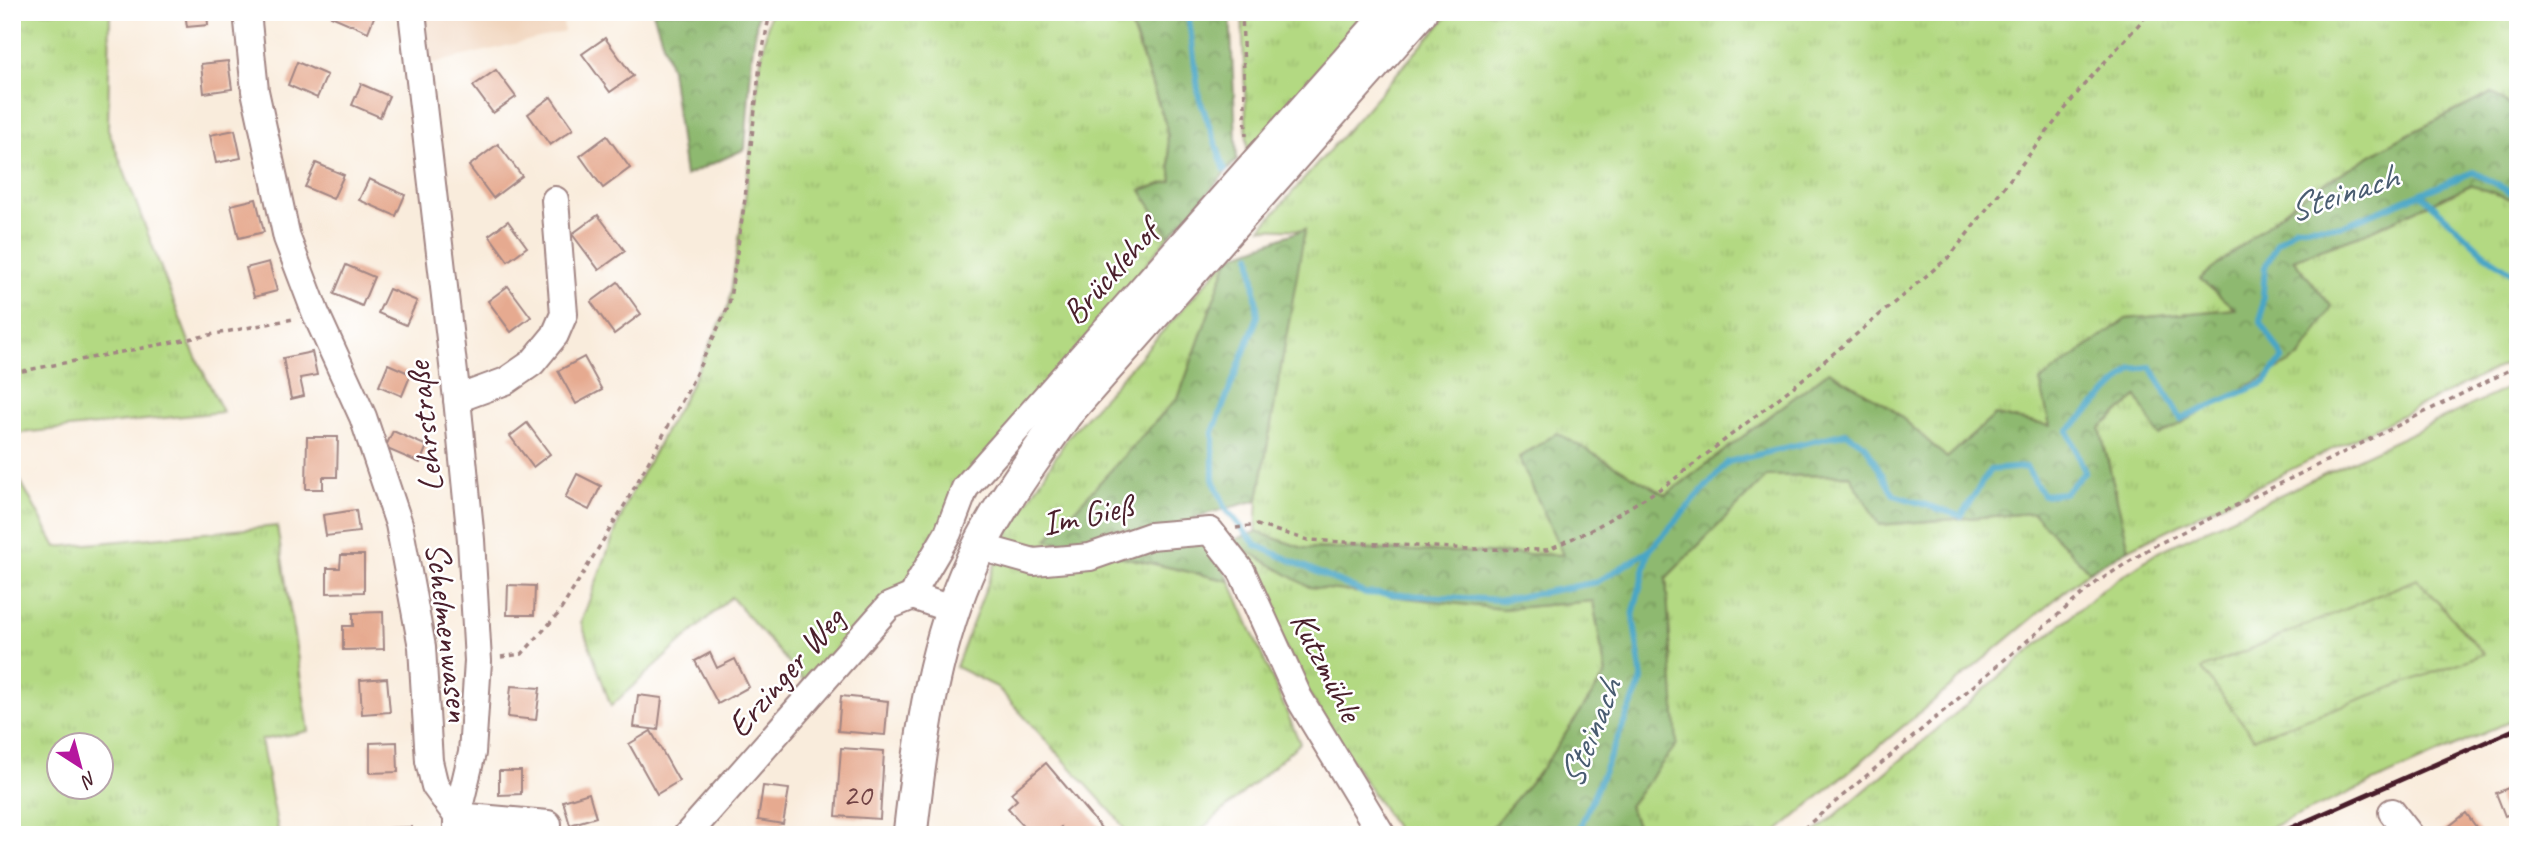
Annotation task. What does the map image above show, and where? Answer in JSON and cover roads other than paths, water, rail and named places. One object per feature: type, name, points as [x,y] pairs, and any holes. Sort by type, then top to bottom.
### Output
[{"type":"main road","points":[[916,832],[918,766],[933,679],[953,610],[966,574],[1019,479],[1066,413],[1126,343],[1420,12]]},
{"type":"street","name":"Schelmenwasen","points":[[247,12],[255,91],[287,238],[316,314],[363,417],[399,524],[422,647],[429,761],[435,786],[457,825]]},
{"type":"street","name":"Lehrstraße","points":[[412,12],[457,399],[471,540],[478,661],[472,753],[457,825]]},
{"type":"street","name":"Brücklehof","points":[[914,596],[919,582],[948,533],[965,488],[1387,12]]},
{"type":"street","points":[[457,399],[506,381],[532,363],[555,335],[564,314],[555,200]]},
{"type":"street","name":"Im Gieß","points":[[980,547],[1034,562],[1090,557],[1150,536],[1210,531]]},
{"type":"street","name":"Kutzmühle","points":[[1210,531],[1242,572],[1299,698],[1382,835]]},
{"type":"street","points":[[914,596],[953,610]]},
{"type":"street","name":"Erzinger Weg","points":[[687,835],[889,606],[914,596]]},
{"type":"street","points":[[2392,812],[2410,835]]},
{"type":"street","points":[[457,825],[548,824]]},
{"type":"waterway","points":[[1188,12],[1199,97],[1225,170]]},
{"type":"waterway","name":"Steinach","points":[[1577,835],[1642,680],[1633,615],[1649,551],[1728,462],[1846,433],[1865,445],[1894,495],[1961,516],[1990,470],[2026,467],[2043,495],[2064,493],[2085,472],[2068,431],[2132,369],[2151,367],[2181,419],[2265,382],[2283,358],[2261,322],[2265,267],[2277,243],[2296,227],[2342,226],[2473,172],[2518,196]]},
{"type":"waterway","points":[[2421,194],[2486,255],[2518,277]]},
{"type":"waterway","points":[[1251,255],[1258,316],[1213,432],[1213,479],[1226,509],[1256,545],[1364,593],[1503,600],[1597,582],[1649,551]]},
{"type":"railway","points":[[2275,835],[2518,728]]}]
